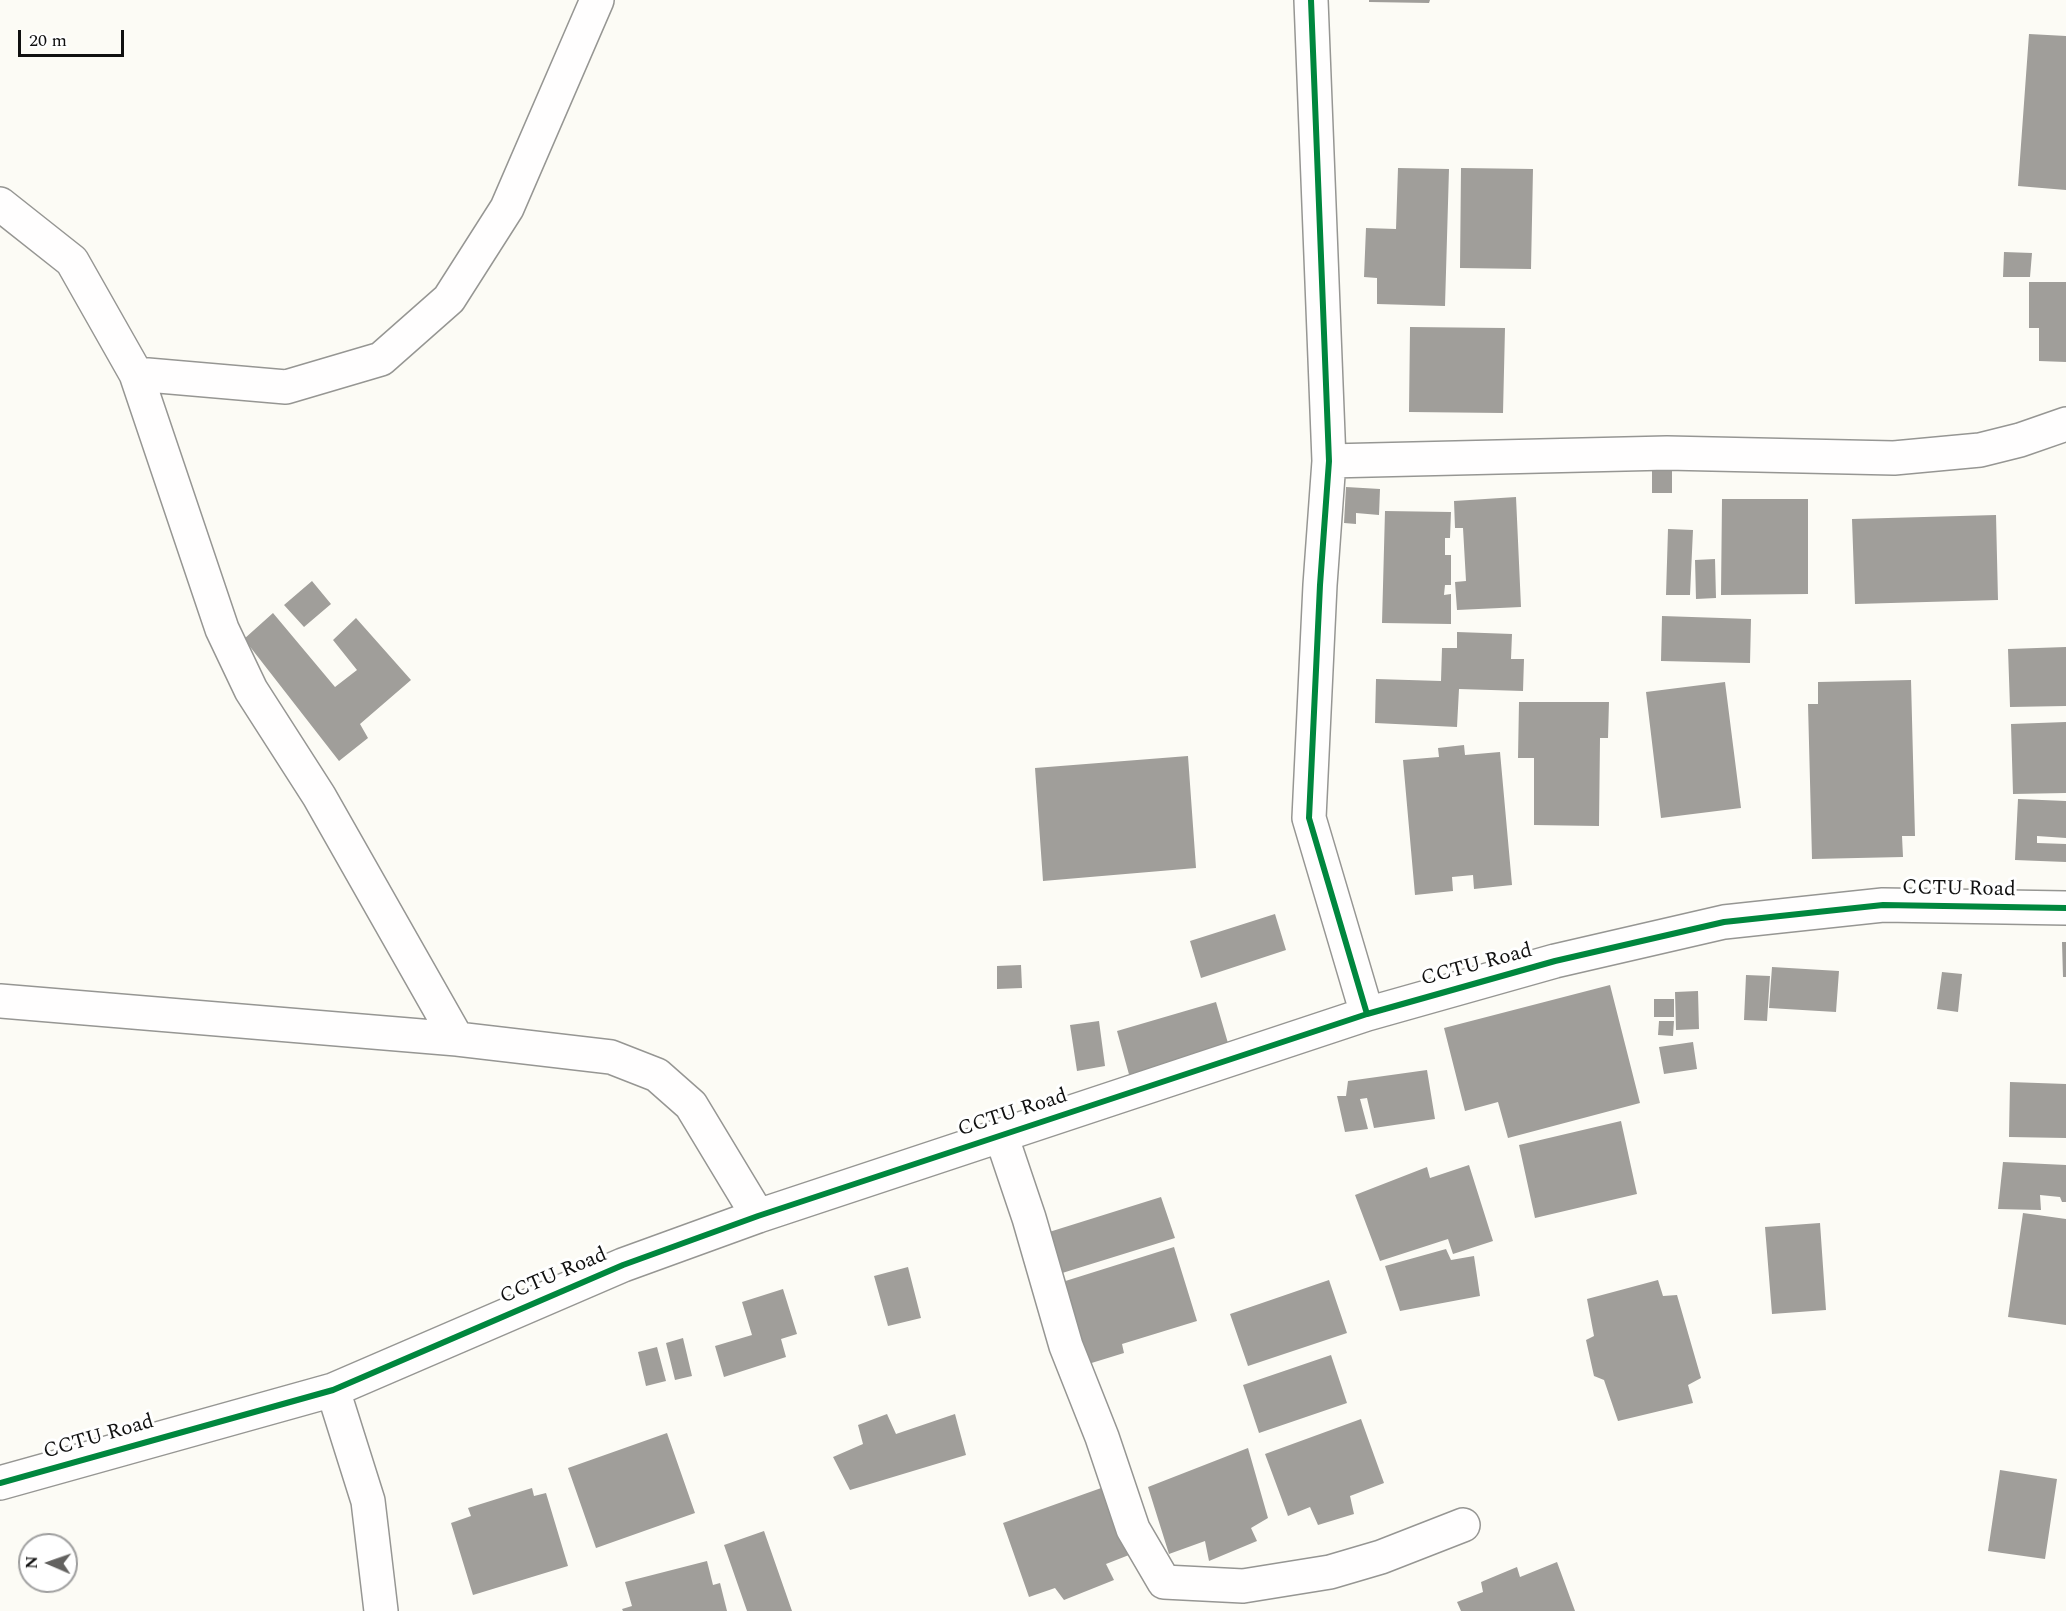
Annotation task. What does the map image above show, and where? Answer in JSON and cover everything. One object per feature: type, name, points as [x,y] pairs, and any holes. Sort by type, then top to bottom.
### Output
[{"type":"street","points":[[136,374],[286,387],[381,359],[450,299],[507,208],[597,0]]},
{"type":"street","points":[[1311,0],[1329,461],[1320,585],[1309,818],[1367,1014]]},
{"type":"street","points":[[0,204],[72,261],[136,374],[222,629],[251,690],[319,796],[457,1039]]},
{"type":"street","points":[[1329,461],[1667,453],[1894,458],[1980,450],[2020,440],[2066,424]]},
{"type":"street","name":"CCTU Road","points":[[0,1483],[333,1390],[623,1265],[758,1216],[1367,1014],[1555,961],[1724,922],[1883,905],[2066,908]]},
{"type":"street","points":[[0,1001],[457,1039],[611,1057],[657,1075],[691,1105],[758,1216]]},
{"type":"street","points":[[1001,1135],[1029,1218],[1066,1346],[1102,1437],[1133,1528],[1164,1582],[1244,1586],[1330,1572],[1381,1557],[1463,1525]]},
{"type":"street","points":[[333,1390],[368,1501],[381,1611]]},
{"type":"building","points":[[1369,0],[1430,0],[1429,3],[1369,2]]},
{"type":"building","points":[[2029,34],[2066,36],[2066,190],[2018,186]]},
{"type":"building","points":[[1398,168],[1449,169],[1445,306],[1377,304],[1377,278],[1364,277],[1366,228],[1396,229]]},
{"type":"building","points":[[1461,168],[1533,169],[1531,269],[1460,268]]},
{"type":"building","points":[[2004,252],[2032,253],[2030,277],[2003,277]]},
{"type":"building","points":[[2029,282],[2066,282],[2066,362],[2039,361],[2039,328],[2029,328]]},
{"type":"building","points":[[1410,327],[1505,328],[1503,413],[1409,412]]},
{"type":"building","points":[[1652,467],[1672,467],[1672,493],[1652,493]]},
{"type":"building","points":[[1346,487],[1380,489],[1379,515],[1356,513],[1356,524],[1344,523]]},
{"type":"building","points":[[1516,497],[1521,607],[1457,610],[1455,582],[1466,581],[1463,528],[1455,528],[1454,501]]},
{"type":"building","points":[[1722,499],[1808,499],[1808,594],[1721,595]]},
{"type":"building","points":[[1385,511],[1451,512],[1450,538],[1445,538],[1445,555],[1451,555],[1451,585],[1445,585],[1444,595],[1451,594],[1451,624],[1382,623]]},
{"type":"building","points":[[1996,515],[1998,600],[1855,604],[1852,519]]},
{"type":"building","points":[[1668,529],[1693,530],[1690,595],[1666,595]]},
{"type":"building","points":[[1715,559],[1716,598],[1696,599],[1695,560]]},
{"type":"building","points":[[312,581],[331,604],[304,627],[284,605]]},
{"type":"building","points":[[273,613],[335,687],[357,670],[333,640],[356,618],[411,680],[360,724],[368,738],[339,761],[244,639]]},
{"type":"building","points":[[1662,616],[1751,619],[1750,663],[1661,661]]},
{"type":"building","points":[[1457,632],[1512,634],[1511,659],[1524,659],[1523,691],[1459,689],[1457,727],[1375,723],[1376,679],[1441,681],[1442,648],[1457,648]]},
{"type":"building","points":[[2066,647],[2066,706],[2010,707],[2008,649]]},
{"type":"building","points":[[1911,680],[1915,836],[1902,836],[1903,857],[1812,859],[1808,704],[1818,704],[1818,682]]},
{"type":"building","points":[[1725,682],[1741,808],[1661,818],[1646,692]]},
{"type":"building","points":[[1519,702],[1609,702],[1608,738],[1600,738],[1599,826],[1534,825],[1534,758],[1518,758]]},
{"type":"building","points":[[2066,722],[2066,793],[2013,794],[2011,724]]},
{"type":"building","points":[[1464,745],[1465,755],[1500,752],[1512,885],[1474,889],[1473,875],[1452,877],[1453,891],[1415,895],[1403,760],[1439,757],[1438,748]]},
{"type":"building","points":[[1188,756],[1196,868],[1043,881],[1035,768]]},
{"type":"building","points":[[2018,799],[2066,801],[2066,838],[2037,836],[2037,843],[2066,844],[2066,862],[2015,860]]},
{"type":"building","points":[[1275,914],[1286,950],[1201,978],[1190,941]]},
{"type":"building","points":[[2062,942],[2066,942],[2066,977],[2063,977]]},
{"type":"building","points":[[1021,965],[1022,988],[997,989],[997,966]]},
{"type":"building","points":[[1772,967],[1839,971],[1836,1012],[1769,1008]]},
{"type":"building","points":[[1942,972],[1962,974],[1958,1012],[1937,1009]]},
{"type":"building","points":[[1746,975],[1770,976],[1767,1021],[1744,1020]]},
{"type":"building","points":[[1610,985],[1640,1103],[1508,1138],[1498,1102],[1465,1111],[1444,1028]]},
{"type":"building","points":[[1698,991],[1699,1029],[1676,1030],[1675,992]]},
{"type":"building","points":[[1654,999],[1674,999],[1674,1017],[1654,1017]]},
{"type":"building","points":[[1216,1002],[1230,1050],[1130,1078],[1117,1031]]},
{"type":"building","points":[[1099,1021],[1105,1066],[1077,1071],[1070,1025]]},
{"type":"building","points":[[1659,1021],[1674,1021],[1673,1036],[1658,1035]]},
{"type":"building","points":[[1693,1042],[1697,1069],[1664,1074],[1659,1047]]},
{"type":"building","points":[[1427,1070],[1435,1119],[1374,1128],[1367,1098],[1360,1099],[1368,1129],[1345,1132],[1337,1096],[1346,1096],[1348,1081]]},
{"type":"building","points":[[2010,1082],[2066,1084],[2066,1138],[2009,1137]]},
{"type":"building","points":[[1621,1121],[1637,1194],[1535,1218],[1519,1145]]},
{"type":"building","points":[[2003,1162],[2066,1165],[2066,1202],[2062,1202],[2060,1197],[2040,1195],[2041,1210],[1998,1209]]},
{"type":"building","points":[[1469,1165],[1493,1241],[1453,1254],[1448,1239],[1380,1261],[1355,1195],[1427,1167],[1430,1178]]},
{"type":"building","points":[[1161,1197],[1175,1238],[1059,1274],[1046,1233]]},
{"type":"building","points":[[2023,1213],[2066,1219],[2066,1325],[2008,1317]]},
{"type":"building","points":[[1820,1223],[1826,1310],[1772,1314],[1765,1227]]},
{"type":"building","points":[[1174,1247],[1197,1321],[1122,1344],[1124,1353],[1085,1365],[1059,1283]]},
{"type":"building","points":[[1446,1249],[1451,1260],[1474,1256],[1480,1296],[1400,1311],[1385,1266]]},
{"type":"building","points":[[908,1267],[921,1318],[888,1326],[874,1276]]},
{"type":"building","points":[[1329,1280],[1347,1333],[1248,1366],[1230,1314]]},
{"type":"building","points":[[1658,1280],[1663,1296],[1677,1295],[1701,1378],[1688,1385],[1693,1403],[1618,1421],[1604,1380],[1594,1376],[1586,1340],[1594,1336],[1587,1299]]},
{"type":"building","points":[[783,1289],[797,1334],[781,1339],[786,1357],[724,1377],[715,1346],[752,1335],[742,1302]]},
{"type":"building","points":[[683,1338],[692,1376],[675,1380],[666,1343]]},
{"type":"building","points":[[657,1347],[666,1381],[646,1386],[638,1352]]},
{"type":"building","points":[[1331,1355],[1347,1403],[1259,1433],[1243,1385]]},
{"type":"building","points":[[887,1414],[896,1434],[955,1414],[966,1455],[850,1490],[833,1457],[863,1444],[858,1425]]},
{"type":"building","points":[[1361,1419],[1384,1483],[1350,1496],[1354,1514],[1318,1525],[1310,1507],[1288,1516],[1265,1454]]},
{"type":"building","points":[[667,1433],[695,1513],[596,1548],[568,1468]]},
{"type":"building","points":[[1248,1448],[1268,1518],[1251,1528],[1257,1541],[1209,1561],[1205,1541],[1169,1554],[1148,1487]]},
{"type":"building","points":[[2000,1470],[2057,1479],[2045,1559],[1988,1551]]},
{"type":"building","points":[[1104,1487],[1129,1555],[1106,1564],[1114,1580],[1064,1600],[1055,1588],[1029,1597],[1003,1523]]},
{"type":"building","points":[[532,1488],[534,1496],[546,1493],[568,1566],[473,1595],[451,1523],[471,1516],[468,1508]]},
{"type":"building","points":[[764,1531],[792,1611],[747,1611],[724,1545]]},
{"type":"building","points":[[707,1561],[713,1585],[720,1583],[727,1611],[623,1611],[622,1609],[632,1606],[625,1582]]},
{"type":"building","points":[[1557,1562],[1575,1611],[1461,1611],[1457,1602],[1483,1592],[1481,1582],[1517,1567],[1520,1577]]},
{"type":"cycle path","points":[[1311,0],[1329,461],[1320,585],[1309,818],[1367,1014]]},
{"type":"cycle path","points":[[0,1483],[333,1390],[623,1265],[758,1216],[1367,1014],[1555,961],[1724,922],[1883,905],[2066,908]]}]
